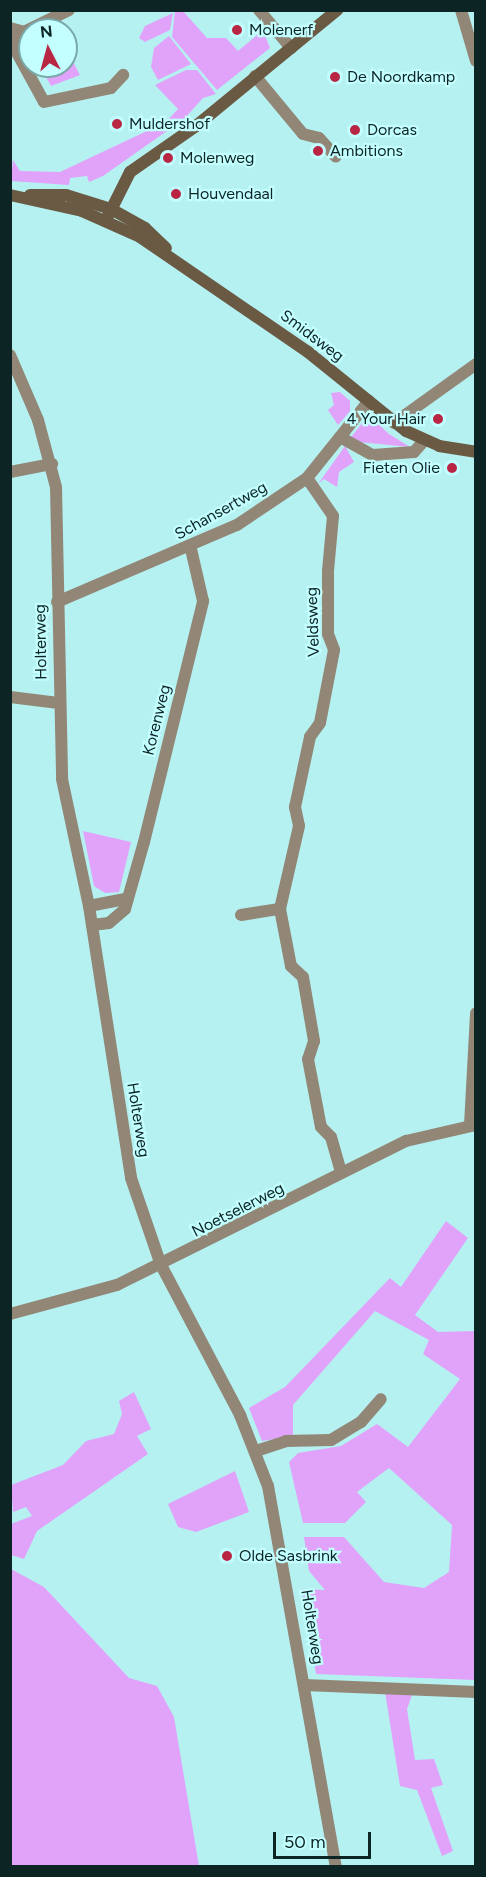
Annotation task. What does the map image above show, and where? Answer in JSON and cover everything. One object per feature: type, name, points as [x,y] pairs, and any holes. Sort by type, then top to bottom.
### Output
[{"type":"main road","points":[[108,215],[130,172],[337,10]]},
{"type":"main road","name":"Smidsweg","points":[[10,194],[108,215],[177,259],[394,423],[424,441],[476,452]]},
{"type":"street","points":[[69,10],[13,30],[15,49],[44,102],[111,88],[123,75]]},
{"type":"street","points":[[259,10],[291,48]]},
{"type":"street","points":[[461,10],[476,61]]},
{"type":"street","points":[[255,76],[303,134],[319,138],[336,157]]},
{"type":"street","name":"Holterweg","points":[[10,355],[52,464],[59,549],[57,602],[62,779],[89,906],[131,1179],[161,1265],[256,1450],[278,1532],[336,1866]]},
{"type":"street","points":[[394,423],[476,364]]},
{"type":"street","name":"Schansertweg","points":[[57,602],[191,549],[307,478],[369,402]]},
{"type":"street","points":[[340,437],[374,455],[414,452],[424,441]]},
{"type":"street","points":[[10,472],[52,464]]},
{"type":"street","name":"Veldsweg","points":[[307,478],[333,516],[328,582],[328,634],[334,650],[320,723],[310,737],[295,807],[299,826],[280,909],[291,966],[303,977],[314,1041],[308,1059],[321,1126],[331,1137],[340,1173]]},
{"type":"street","name":"Korenweg","points":[[92,926],[118,918],[126,899],[203,601],[191,549]]},
{"type":"street","points":[[10,697],[59,703]]},
{"type":"street","points":[[89,906],[126,899]]},
{"type":"street","points":[[241,915],[280,909]]},
{"type":"street","points":[[473,1125],[476,1013]]},
{"type":"street","name":"Noetselerweg","points":[[10,1314],[117,1285],[417,1137],[473,1125]]},
{"type":"street","points":[[256,1450],[286,1441],[331,1440],[361,1422],[381,1399]]},
{"type":"street","points":[[304,1686],[476,1692]]},
{"type":"shaded area","points":[[175,11],[183,11],[207,38],[226,38],[238,51],[263,30],[270,48],[217,90],[172,37]]},
{"type":"shaded area","points":[[173,13],[170,30],[145,42],[139,38],[145,26]]},
{"type":"shaded area","points":[[169,36],[191,64],[158,80],[151,67],[154,48]]},
{"type":"shaded area","points":[[186,70],[197,70],[216,94],[203,98],[184,119],[103,176],[89,182],[87,176],[70,178],[69,185],[11,181],[13,160],[20,171],[60,172],[166,122],[178,109],[155,85]]},
{"type":"shaded area","points":[[47,78],[72,78],[51,86]]},
{"type":"shaded area","points":[[340,392],[350,401],[350,411],[338,425],[328,410],[334,405],[331,393]]},
{"type":"shaded area","points":[[374,420],[389,434],[410,447],[348,441],[363,422]]},
{"type":"shaded area","points":[[345,446],[354,462],[339,472],[337,487],[324,479],[318,484]]},
{"type":"shaded area","points":[[83,831],[131,842],[119,892],[105,893],[94,886]]},
{"type":"shaded area","points":[[446,1221],[468,1238],[415,1315],[438,1332],[475,1331],[475,1680],[316,1674],[302,1589],[325,1590],[309,1571],[304,1537],[344,1537],[384,1582],[424,1588],[449,1572],[452,1525],[389,1468],[357,1492],[366,1502],[345,1523],[303,1523],[289,1462],[298,1453],[341,1446],[377,1424],[408,1447],[460,1379],[423,1354],[429,1340],[375,1311],[293,1405],[293,1436],[262,1441],[249,1408],[285,1387],[390,1278],[401,1287]]},
{"type":"shaded area","points":[[134,1392],[151,1429],[137,1436],[148,1454],[37,1531],[24,1559],[11,1555],[11,1524],[32,1516],[26,1507],[13,1512],[11,1485],[63,1465],[86,1441],[114,1434],[122,1414],[119,1401]]},
{"type":"shaded area","points":[[235,1471],[249,1512],[196,1532],[178,1527],[168,1504]]},
{"type":"shaded area","points":[[11,1569],[44,1587],[129,1678],[157,1686],[174,1717],[199,1866],[11,1866]]},
{"type":"shaded area","points":[[385,1692],[413,1692],[407,1709],[415,1760],[434,1759],[443,1785],[431,1788],[453,1851],[442,1856],[417,1790],[400,1786]]},
{"type":"place","name":"Molenerf","points":[[237,30]]},
{"type":"place","name":"De Noordkamp","points":[[335,77]]},
{"type":"place","name":"Muldershof","points":[[117,124]]},
{"type":"place","name":"Dorcas","points":[[355,130]]},
{"type":"place","name":"Ambitions","points":[[318,151]]},
{"type":"place","name":"Molenweg","points":[[168,158]]},
{"type":"place","name":"Houvendaal","points":[[176,194]]},
{"type":"place","name":"4 Your Hair","points":[[438,419]]},
{"type":"place","name":"Fieten Olie","points":[[452,468]]},
{"type":"place","name":"Olde Sasbrink","points":[[227,1556]]}]
